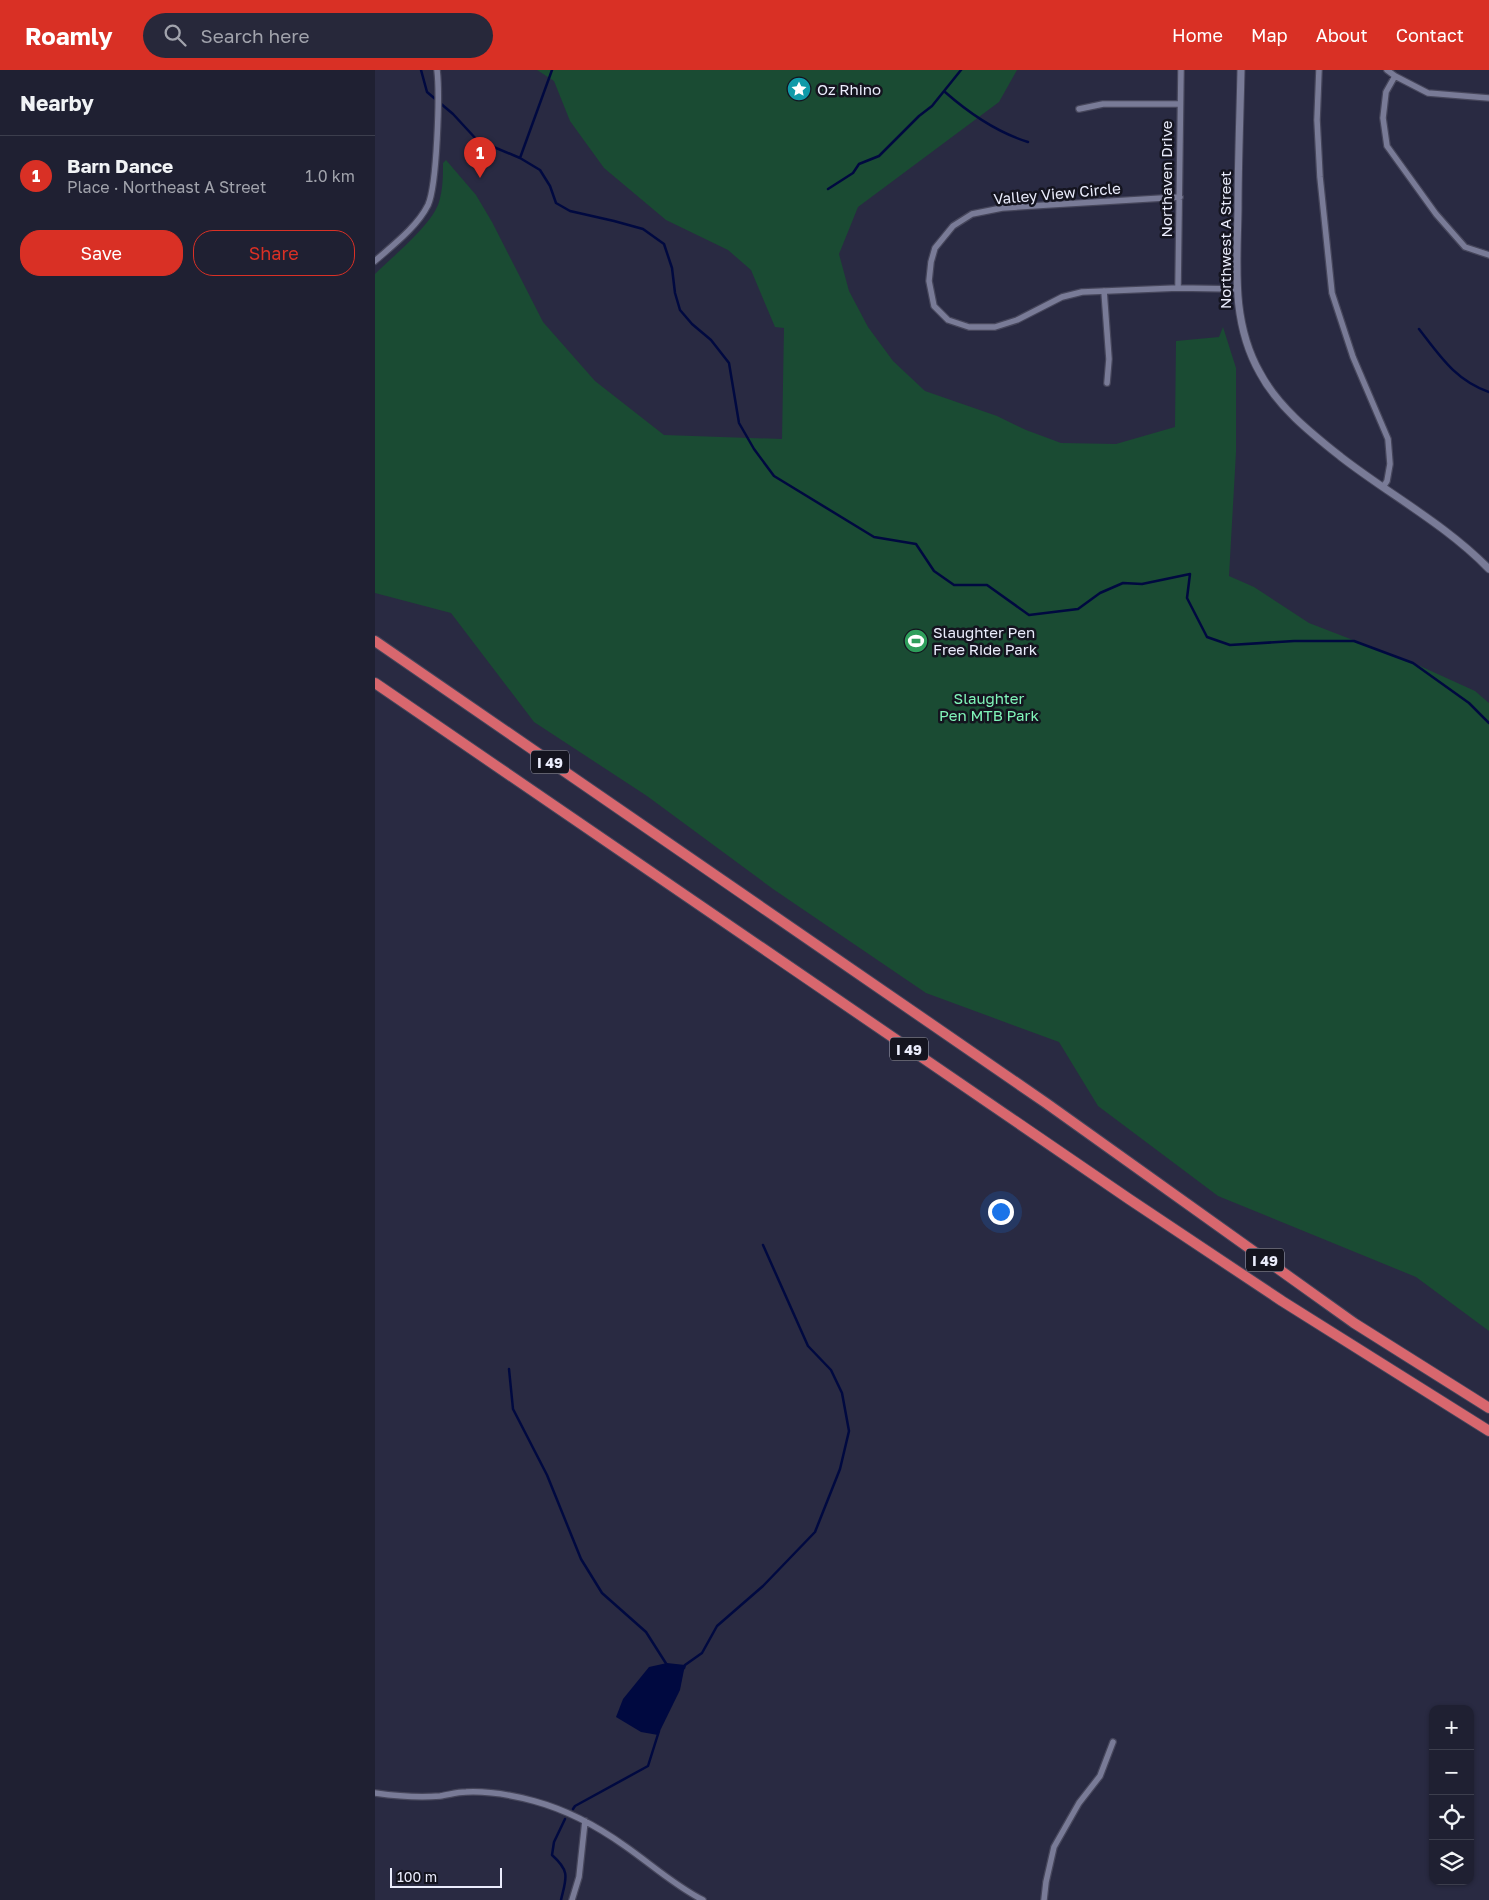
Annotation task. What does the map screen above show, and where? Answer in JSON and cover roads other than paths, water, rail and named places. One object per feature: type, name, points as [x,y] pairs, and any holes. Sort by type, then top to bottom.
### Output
[{"type":"highway","name":"I 49","points":[[375,641],[1054,1109],[1346,1317],[1489,1408]]},
{"type":"highway","name":"I 49","points":[[375,683],[1129,1199],[1281,1301],[1489,1431]]},
{"type":"street","points":[[375,261],[404,234],[427,205],[432,194],[437,115],[437,70]]},
{"type":"street","name":"Northaven Drive","points":[[1177,288],[1181,70]]},
{"type":"street","name":"Northwest A Street","points":[[1241,70],[1236,289],[1241,326],[1260,373],[1288,411],[1309,431],[1383,487],[1438,524],[1469,549],[1489,569]]},
{"type":"street","points":[[1319,70],[1317,120],[1320,177],[1332,293],[1353,357],[1388,439],[1390,464],[1383,487]]},
{"type":"street","points":[[1387,70],[1428,93],[1489,98]]},
{"type":"street","points":[[1395,76],[1386,92],[1383,118],[1387,146],[1436,214],[1465,247],[1489,255]]},
{"type":"street","points":[[1079,109],[1103,104],[1179,104]]},
{"type":"street","name":"Valley View Circle","points":[[1180,197],[1047,204],[1002,208],[972,214],[953,226],[935,248],[929,281],[933,306],[948,320],[969,326],[995,327],[1017,320],[1062,297],[1082,292],[1177,288],[1236,289]]},
{"type":"street","points":[[1104,291],[1109,359],[1107,383]]},
{"type":"street","points":[[1044,1900],[1045,1882],[1054,1846],[1079,1803],[1099,1776],[1113,1742]]},
{"type":"street","points":[[375,1793],[392,1796],[438,1796],[464,1792],[487,1792],[533,1801],[585,1821],[626,1846],[675,1883],[703,1900]]},
{"type":"street","points":[[572,1900],[579,1877],[585,1821]]},
{"type":"waterway","points":[[421,70],[427,92],[453,114],[477,140],[520,158]]},
{"type":"waterway","points":[[552,70],[520,158],[540,170],[550,186],[556,203],[570,211],[643,229],[664,244],[672,268],[675,293],[680,310],[692,324],[711,340],[729,363],[739,423],[754,449],[774,476],[874,537],[916,544],[934,571],[954,585],[987,585],[1029,615],[1078,609],[1100,593],[1123,583],[1142,584],[1190,574],[1187,598],[1207,637],[1230,645],[1294,641],[1354,641],[1413,663],[1469,703],[1489,723]]},
{"type":"waterway","points":[[828,189],[853,173],[859,164],[879,156],[919,116],[932,106],[961,70]]},
{"type":"waterway","points":[[945,92],[984,122],[1028,142]]},
{"type":"waterway","points":[[1419,329],[1441,358],[1457,374],[1477,387],[1489,392]]},
{"type":"waterway","points":[[684,1668],[685,1665],[702,1653],[717,1626],[763,1586],[815,1532],[840,1469],[849,1431],[842,1393],[831,1370],[808,1346],[763,1245]]},
{"type":"waterway","points":[[509,1369],[513,1409],[547,1475],[581,1559],[602,1593],[646,1632],[667,1665]]},
{"type":"waterway","points":[[573,1809],[575,1806],[648,1766],[659,1731]]},
{"type":"waterway","points":[[561,1900],[565,1871],[552,1855],[554,1842],[565,1819]]},
{"type":"place","name":"Oz Rhino","points":[[799,89]]},
{"type":"place","name":"Barn Dance","points":[[480,178]]},
{"type":"place","name":"Slaughter Pen Free Ride Park","points":[[916,641]]},
{"type":"park label","name":"Slaughter Pen MTB Park","points":[[989,706]]}]
